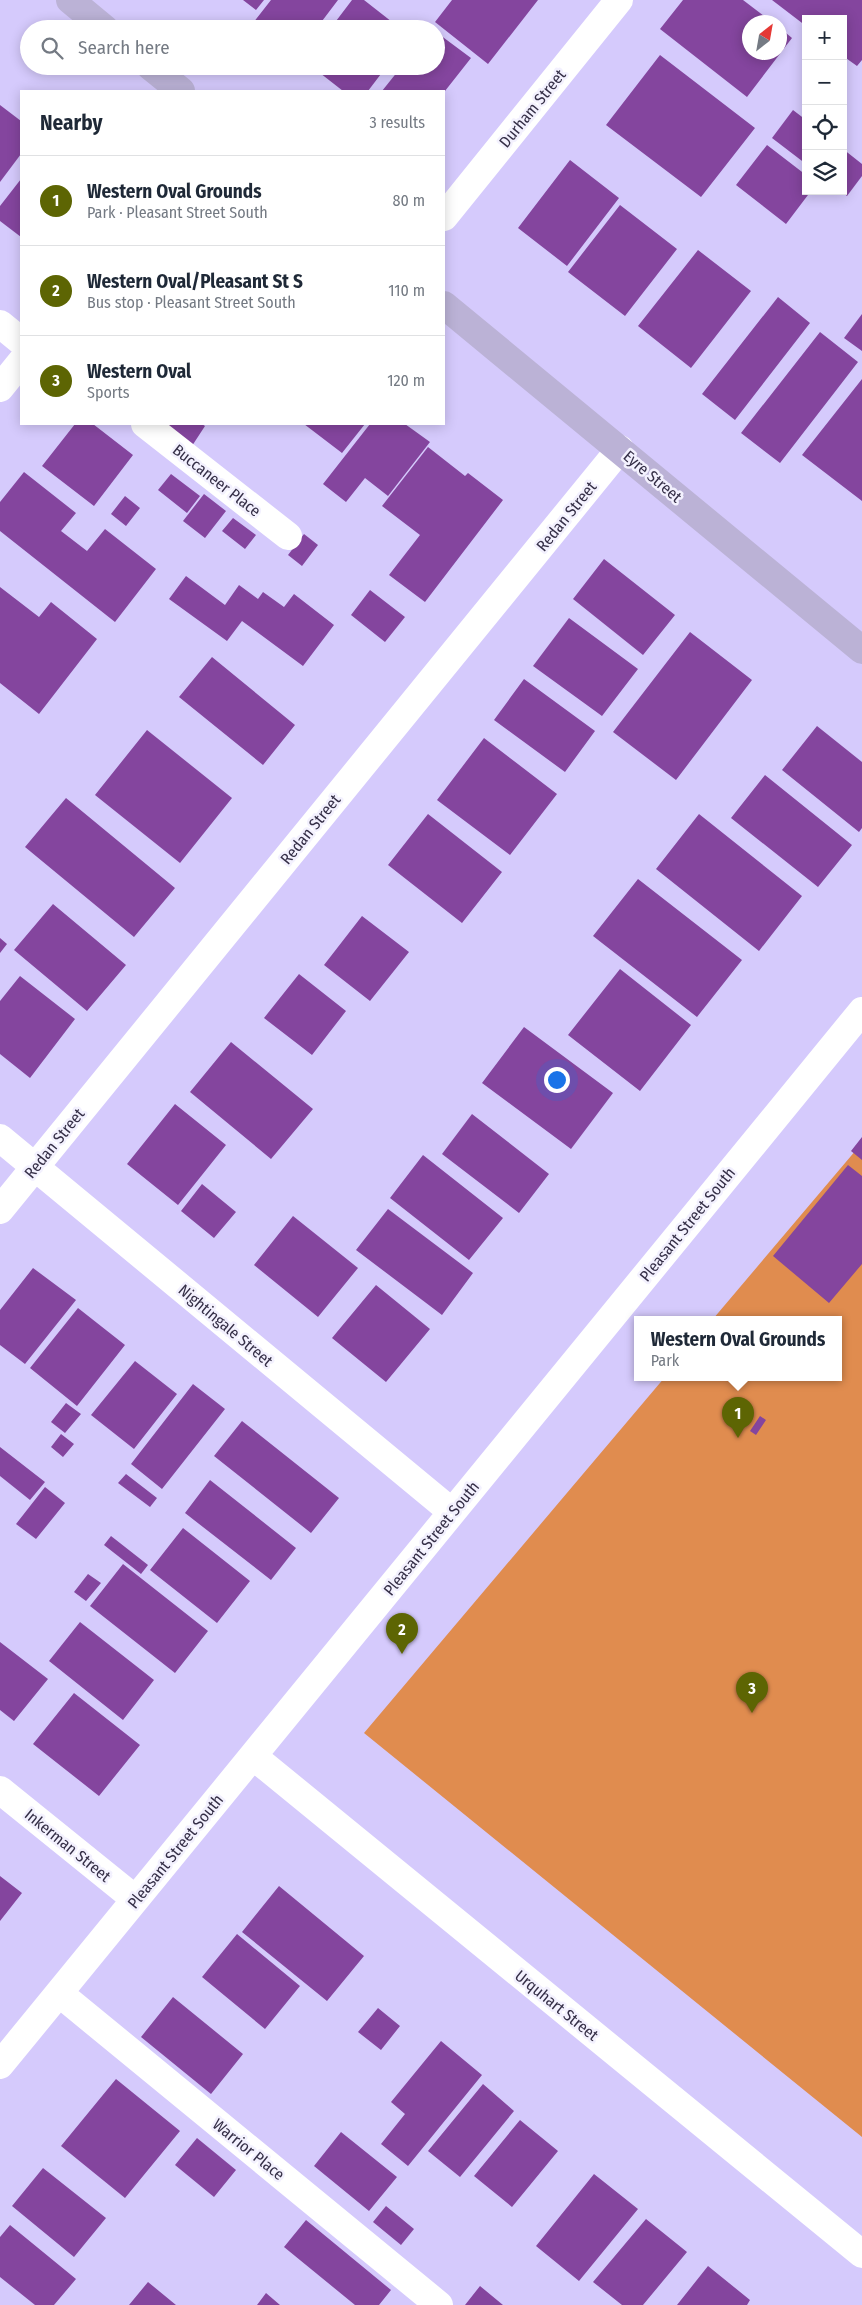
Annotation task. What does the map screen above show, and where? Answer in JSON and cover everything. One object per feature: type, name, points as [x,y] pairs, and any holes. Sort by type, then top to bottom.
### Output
[{"type":"main road","points":[[70,0],[94,20]]},
{"type":"main road","points":[[161,75],[180,90]]},
{"type":"main road","name":"Eyre Street","points":[[445,306],[862,650]]},
{"type":"street","name":"Durham Street","points":[[445,216],[619,0]]},
{"type":"street","points":[[0,324],[20,341]]},
{"type":"street","points":[[0,388],[20,363]]},
{"type":"street","name":"Buccaneer Place","points":[[146,425],[288,536]]},
{"type":"street","name":"Redan Street","points":[[0,1210],[620,449]]},
{"type":"street","name":"Pleasant Street South","points":[[0,2065],[862,1011]]},
{"type":"street","name":"Nightingale Street","points":[[0,1138],[452,1512]]},
{"type":"street","name":"Urquhart Street","points":[[253,1756],[862,2254]]},
{"type":"street","name":"Inkerman Street","points":[[0,1790],[135,1899]]},
{"type":"street","name":"Warrior Place","points":[[59,1993],[438,2305]]},
{"type":"shaded area","points":[[862,1143],[862,2137],[364,1733],[662,1381],[842,1381],[842,1316],[716,1316]]},
{"type":"building","points":[[243,0],[264,0],[256,10]]},
{"type":"building","points":[[271,0],[338,0],[323,20],[255,20]]},
{"type":"building","points":[[352,0],[364,0],[390,20],[337,20]]},
{"type":"building","points":[[452,0],[538,0],[488,64],[445,30],[445,20],[437,20]]},
{"type":"building","points":[[683,0],[743,0],[763,15],[742,15],[742,60],[775,60],[747,97],[660,29]]},
{"type":"building","points":[[772,0],[862,0],[862,60],[857,66],[847,59],[847,15],[802,15],[802,23]]},
{"type":"building","points":[[787,34],[792,38],[787,45]]},
{"type":"building","points":[[445,39],[471,58],[445,91],[383,90],[395,75],[445,75]]},
{"type":"building","points":[[660,55],[755,128],[701,197],[606,125]]},
{"type":"building","points":[[323,75],[380,75],[369,90],[342,90]]},
{"type":"building","points":[[0,105],[20,120],[20,155],[0,182]]},
{"type":"building","points":[[793,110],[802,117],[802,161],[772,138]]},
{"type":"building","points":[[767,145],[802,172],[802,195],[808,195],[786,224],[736,185]]},
{"type":"building","points":[[847,152],[862,164],[862,176],[847,196]]},
{"type":"building","points":[[570,160],[619,198],[567,266],[518,228]]},
{"type":"building","points":[[20,180],[20,236],[0,221],[0,206]]},
{"type":"building","points":[[620,205],[677,249],[625,316],[568,272]]},
{"type":"building","points":[[698,250],[751,291],[691,368],[638,326]]},
{"type":"building","points":[[778,297],[810,323],[735,420],[702,394]]},
{"type":"building","points":[[862,314],[862,351],[844,338]]},
{"type":"building","points":[[820,332],[858,362],[780,463],[741,433]]},
{"type":"building","points":[[862,379],[862,501],[802,455]]},
{"type":"building","points":[[74,425],[94,425],[133,455],[94,506],[42,466]]},
{"type":"building","points":[[160,425],[205,426],[190,449]]},
{"type":"building","points":[[305,425],[364,425],[342,453]]},
{"type":"building","points":[[369,425],[406,425],[430,442],[388,496],[365,478],[346,502],[323,484]]},
{"type":"building","points":[[428,447],[465,476],[468,473],[503,500],[425,602],[389,575],[420,535],[382,506]]},
{"type":"building","points":[[24,472],[76,513],[61,531],[87,551],[105,529],[156,569],[115,622],[0,531],[0,502]]},
{"type":"building","points":[[171,474],[200,496],[187,513],[158,490]]},
{"type":"building","points":[[204,494],[226,511],[205,538],[183,521]]},
{"type":"building","points":[[125,496],[140,508],[126,526],[111,514]]},
{"type":"building","points":[[233,518],[256,535],[245,549],[222,531]]},
{"type":"building","points":[[304,534],[318,545],[302,566],[288,555]]},
{"type":"building","points":[[604,559],[675,615],[643,655],[573,599]]},
{"type":"building","points":[[186,576],[225,605],[239,585],[258,599],[263,592],[284,607],[294,594],[334,625],[303,666],[242,621],[227,641],[169,599]]},
{"type":"building","points":[[0,587],[39,617],[51,602],[97,639],[39,714],[0,683]]},
{"type":"building","points":[[370,590],[405,617],[385,642],[351,615]]},
{"type":"building","points":[[569,618],[638,669],[602,716],[533,666]]},
{"type":"building","points":[[690,632],[752,680],[676,780],[613,732]]},
{"type":"building","points":[[212,657],[295,725],[263,765],[179,697]]},
{"type":"building","points":[[524,679],[595,731],[565,772],[494,720]]},
{"type":"building","points":[[817,726],[862,762],[862,828],[859,832],[782,770]]},
{"type":"building","points":[[147,730],[232,798],[180,863],[95,795]]},
{"type":"building","points":[[484,738],[557,794],[510,855],[437,800]]},
{"type":"building","points":[[765,775],[852,845],[818,887],[731,818]]},
{"type":"building","points":[[66,798],[175,888],[134,937],[25,847]]},
{"type":"building","points":[[428,814],[502,872],[462,923],[388,865]]},
{"type":"building","points":[[699,814],[802,896],[759,951],[656,869]]},
{"type":"building","points":[[638,879],[742,960],[697,1017],[593,936]]},
{"type":"building","points":[[53,904],[126,965],[87,1011],[14,950]]},
{"type":"building","points":[[362,916],[409,952],[370,1001],[324,965]]},
{"type":"building","points":[[0,938],[7,944],[0,953]]},
{"type":"building","points":[[620,969],[691,1025],[640,1091],[568,1035]]},
{"type":"building","points":[[299,974],[346,1011],[312,1055],[264,1018]]},
{"type":"building","points":[[20,976],[75,1019],[30,1078],[0,1054],[0,1001]]},
{"type":"building","points":[[524,1027],[613,1093],[571,1149],[482,1083]]},
{"type":"building","points":[[231,1042],[313,1109],[271,1159],[190,1092]]},
{"type":"building","points":[[175,1104],[226,1145],[178,1205],[127,1164]]},
{"type":"building","points":[[472,1114],[549,1174],[519,1213],[442,1154]]},
{"type":"building","points":[[862,1137],[862,1160],[851,1151]]},
{"type":"building","points":[[423,1155],[503,1218],[469,1260],[390,1198]]},
{"type":"building","points":[[848,1165],[862,1176],[862,1264],[829,1303],[773,1256]]},
{"type":"building","points":[[202,1184],[236,1212],[214,1238],[181,1211]]},
{"type":"building","points":[[388,1209],[473,1273],[442,1315],[356,1250]]},
{"type":"building","points":[[293,1216],[358,1268],[318,1317],[254,1265]]},
{"type":"building","points":[[33,1268],[76,1300],[25,1364],[0,1345],[0,1310]]},
{"type":"building","points":[[376,1285],[430,1329],[386,1382],[332,1338]]},
{"type":"building","points":[[78,1308],[125,1345],[77,1406],[30,1368]]},
{"type":"building","points":[[135,1361],[177,1394],[134,1449],[91,1415]]},
{"type":"building","points":[[193,1384],[225,1409],[162,1489],[131,1464]]},
{"type":"building","points":[[66,1403],[81,1414],[65,1433],[51,1422]]},
{"type":"building","points":[[760,1416],[766,1420],[756,1435],[750,1431]]},
{"type":"building","points":[[242,1421],[339,1498],[311,1533],[214,1456]]},
{"type":"building","points":[[61,1434],[74,1444],[63,1457],[51,1447]]},
{"type":"building","points":[[0,1447],[45,1482],[30,1500],[0,1476]]},
{"type":"building","points":[[126,1474],[157,1498],[150,1507],[118,1483]]},
{"type":"building","points":[[210,1480],[296,1548],[271,1580],[185,1513]]},
{"type":"building","points":[[45,1487],[65,1503],[36,1539],[16,1524]]},
{"type":"building","points":[[183,1528],[250,1581],[217,1623],[150,1570]]},
{"type":"building","points":[[111,1536],[148,1565],[141,1574],[104,1545]]},
{"type":"building","points":[[123,1564],[208,1631],[175,1673],[90,1606]]},
{"type":"building","points":[[88,1574],[101,1583],[86,1601],[74,1592]]},
{"type":"building","points":[[80,1622],[154,1680],[123,1720],[49,1661]]},
{"type":"building","points":[[0,1642],[48,1679],[14,1721],[0,1710]]},
{"type":"building","points":[[74,1693],[140,1745],[99,1796],[33,1744]]},
{"type":"building","points":[[0,1876],[22,1893],[0,1921]]},
{"type":"building","points":[[279,1886],[364,1956],[327,2001],[242,1932]]},
{"type":"building","points":[[237,1934],[300,1986],[265,2029],[202,1977]]},
{"type":"building","points":[[173,1997],[243,2054],[211,2094],[141,2037]]},
{"type":"building","points":[[378,2008],[400,2026],[381,2050],[358,2032]]},
{"type":"building","points":[[441,2041],[482,2075],[408,2166],[381,2144],[405,2114],[391,2102]]},
{"type":"building","points":[[116,2079],[180,2131],[125,2198],[61,2146]]},
{"type":"building","points":[[483,2084],[514,2111],[460,2177],[428,2151]]},
{"type":"building","points":[[520,2120],[558,2151],[512,2207],[474,2176]]},
{"type":"building","points":[[341,2132],[397,2177],[369,2211],[314,2166]]},
{"type":"building","points":[[197,2138],[236,2170],[214,2197],[175,2165]]},
{"type":"building","points":[[43,2168],[106,2218],[74,2257],[12,2206]]},
{"type":"building","points":[[594,2174],[638,2209],[579,2281],[536,2246]]},
{"type":"building","points":[[386,2206],[414,2229],[401,2245],[373,2222]]},
{"type":"building","points":[[646,2219],[687,2252],[643,2305],[622,2305],[593,2282]]},
{"type":"building","points":[[306,2220],[391,2290],[379,2305],[355,2305],[284,2247]]},
{"type":"building","points":[[10,2225],[76,2279],[54,2305],[35,2305],[0,2277],[0,2237]]},
{"type":"building","points":[[708,2266],[750,2300],[747,2305],[677,2305]]},
{"type":"building","points":[[148,2282],[176,2305],[129,2305]]},
{"type":"building","points":[[480,2286],[503,2305],[465,2305]]},
{"type":"building","points":[[266,2293],[280,2305],[257,2305]]},
{"type":"place","name":"Western Oval Grounds","points":[[738,1438]]},
{"type":"place","name":"Western Oval/Pleasant St S","points":[[402,1654]]},
{"type":"place","name":"Western Oval","points":[[752,1713]]}]
